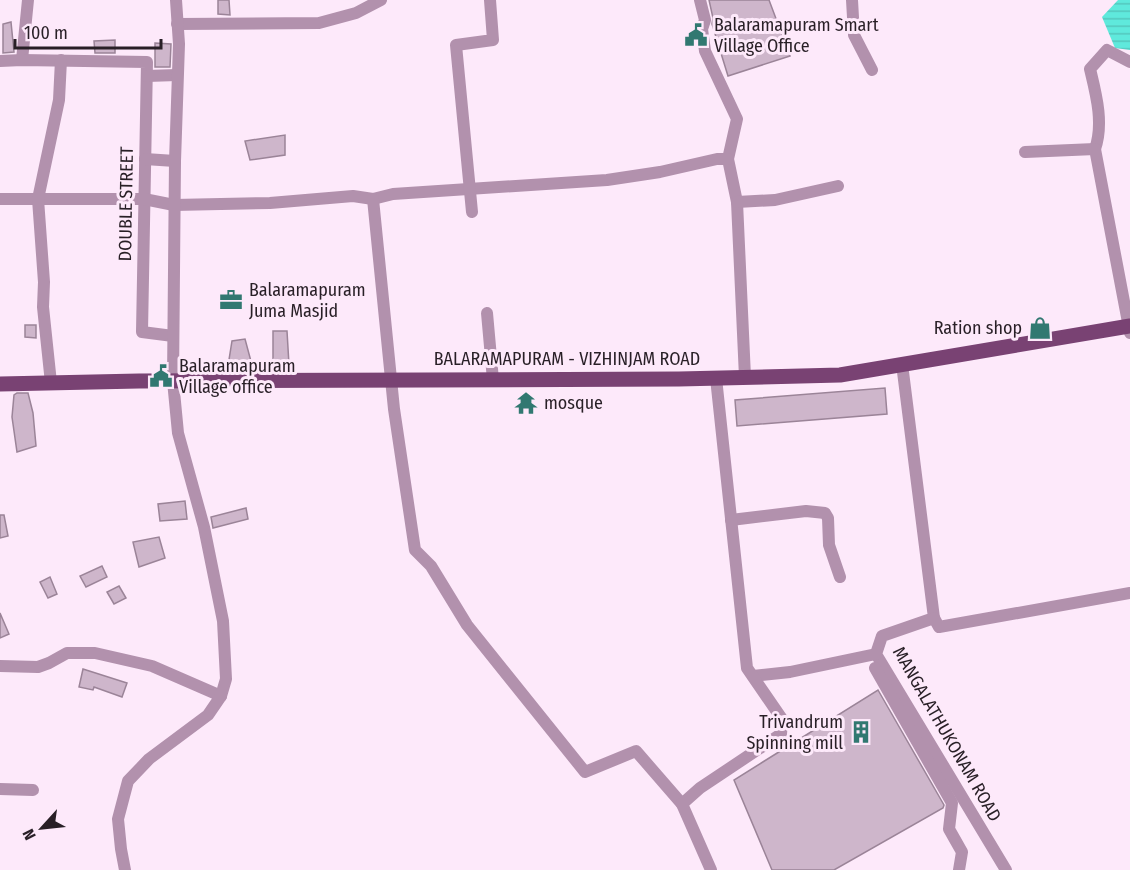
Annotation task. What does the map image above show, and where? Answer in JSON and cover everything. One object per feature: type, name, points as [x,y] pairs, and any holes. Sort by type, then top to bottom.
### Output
[{"type":"main road","name":"BALARAMAPURAM - VIZHINJAM ROAD","points":[[0,384],[840,375],[1129,328]]},
{"type":"street","points":[[21,60],[28,0]]},
{"type":"street","points":[[125,870],[118,819],[128,781],[149,759],[208,715],[221,696],[225,679],[223,621],[204,527],[178,433],[173,381],[176,0]]},
{"type":"street","points":[[177,24],[319,23],[356,13],[381,0]]},
{"type":"street","points":[[472,212],[456,45],[492,40],[490,0]]},
{"type":"street","points":[[700,0],[705,20],[702,29],[705,51],[737,119],[728,159],[737,202],[746,377]]},
{"type":"street","points":[[852,0],[854,35],[872,70]]},
{"type":"street","points":[[1129,328],[1095,149],[1100,136],[1097,96],[1090,69],[1107,50],[1130,62]]},
{"type":"street","points":[[51,383],[43,307],[44,282],[38,199],[59,100],[61,60]]},
{"type":"street","points":[[0,61],[147,62],[147,76],[177,75]]},
{"type":"street","name":"DOUBLE STREET","points":[[147,76],[142,332],[173,336]]},
{"type":"street","points":[[1025,152],[1095,149]]},
{"type":"street","points":[[145,159],[175,161]]},
{"type":"street","points":[[0,199],[144,199],[174,205],[270,203],[353,196],[373,199],[393,194],[607,180],[660,172],[717,159],[728,159]]},
{"type":"street","points":[[737,202],[775,200],[838,186]]},
{"type":"street","points":[[373,199],[390,380],[415,550],[430,566],[467,625],[585,772],[636,751],[682,804],[711,870]]},
{"type":"street","points":[[487,312],[493,380]]},
{"type":"street","points":[[902,364],[934,618],[939,627],[1130,593]]},
{"type":"street","points":[[682,804],[700,788],[781,734],[782,719],[747,668],[716,378]]},
{"type":"street","points":[[731,520],[806,511],[825,513],[828,518],[830,545],[840,576]]},
{"type":"street","name":"MANGALATHUKONAM ROAD","points":[[934,618],[882,636],[872,654],[1006,870]]},
{"type":"street","points":[[0,666],[38,667],[67,653],[95,653],[152,666],[221,696]]},
{"type":"street","points":[[753,676],[790,672],[872,654],[952,803],[949,829],[962,852],[959,870]]},
{"type":"street","points":[[0,789],[33,790]]},
{"type":"shaded area","points":[[1118,0],[1130,0],[1130,50],[1115,48],[1102,17]]},
{"type":"building","points":[[218,0],[229,0],[230,15],[218,14]]},
{"type":"building","points":[[709,0],[769,0],[790,56],[728,76],[712,24]]},
{"type":"building","points":[[11,22],[14,52],[3,53],[3,24]]},
{"type":"building","points":[[115,40],[115,53],[95,53],[94,41]]},
{"type":"building","points":[[155,43],[171,44],[170,67],[155,67]]},
{"type":"building","points":[[285,135],[285,155],[250,160],[245,141]]},
{"type":"building","points":[[25,325],[36,325],[36,338],[25,337]]},
{"type":"building","points":[[273,331],[287,331],[289,365],[273,363]]},
{"type":"building","points":[[245,339],[252,365],[228,366],[232,341]]},
{"type":"building","points":[[885,388],[887,414],[737,426],[735,400]]},
{"type":"building","points":[[28,393],[33,413],[36,446],[17,452],[12,417],[14,395]]},
{"type":"building","points":[[185,501],[187,519],[160,521],[158,504]]},
{"type":"building","points":[[246,508],[248,519],[213,528],[211,517]]},
{"type":"building","points":[[0,515],[4,515],[8,536],[0,538]]},
{"type":"building","points":[[159,537],[165,558],[139,567],[133,542]]},
{"type":"building","points":[[102,566],[107,577],[86,587],[80,576]]},
{"type":"building","points":[[50,577],[57,594],[48,598],[40,582]]},
{"type":"building","points":[[119,586],[126,598],[114,604],[107,592]]},
{"type":"building","points":[[0,613],[9,634],[0,638]]},
{"type":"building","points":[[83,669],[127,683],[122,697],[94,687],[93,690],[79,687]]},
{"type":"building","name":"Trivandrum Spinning mill","points":[[878,690],[944,805],[943,808],[834,870],[772,870],[734,780]]},
{"type":"place","name":"Balaramapuram Smart Village Office","points":[[696,35]]},
{"type":"place","name":"Balaramapuram Juma Masjid","points":[[231,300]]},
{"type":"place","name":"Ration shop","points":[[1040,328]]},
{"type":"place","name":"Balaramapuram Village office","points":[[161,376]]},
{"type":"place","name":"mosque","points":[[526,403]]},
{"type":"place","name":"Trivandrum Spinning mill","points":[[861,732]]}]
